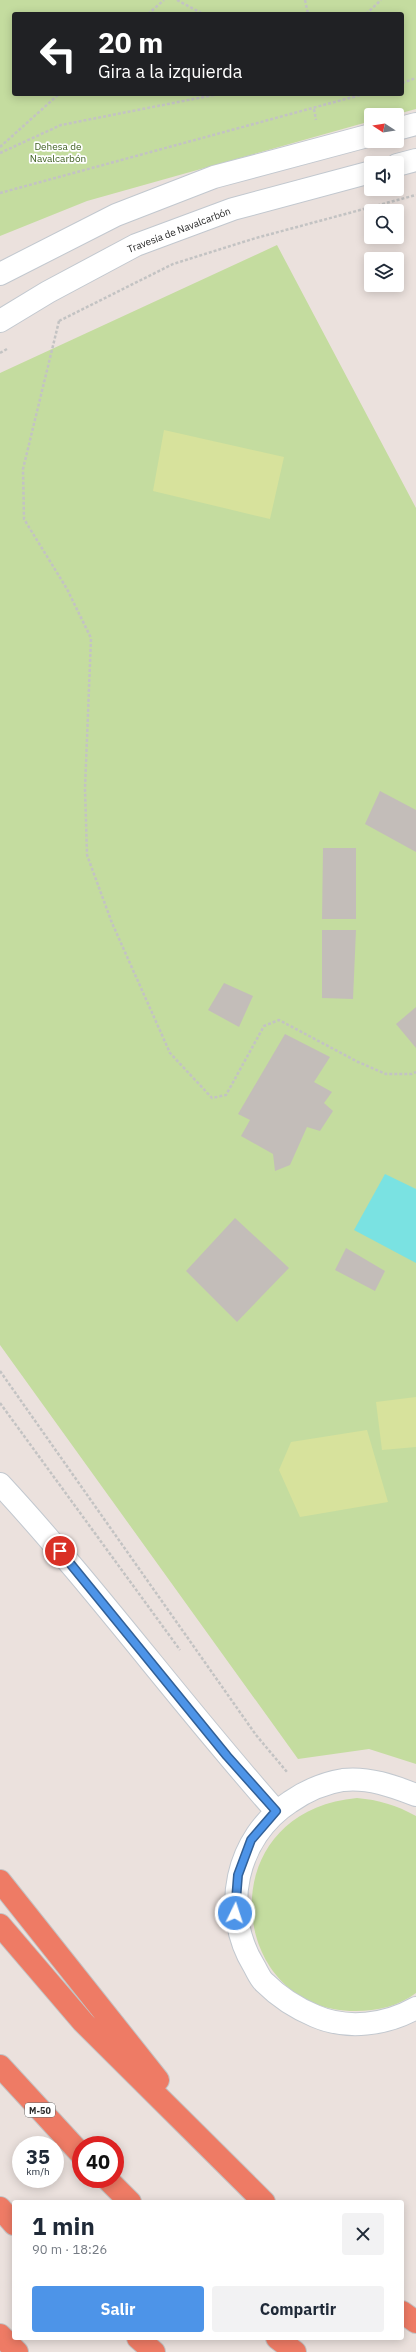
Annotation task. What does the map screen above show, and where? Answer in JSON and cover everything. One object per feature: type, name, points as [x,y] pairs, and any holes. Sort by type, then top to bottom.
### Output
[{"type":"highway","points":[[0,1881],[223,2162]]},
{"type":"highway","points":[[0,1925],[83,2022],[262,2200]]},
{"type":"highway","name":"M-50","points":[[0,2066],[72,2144]]},
{"type":"highway","points":[[116,2188],[128,2200]]},
{"type":"highway","points":[[0,2208],[12,2222]]},
{"type":"highway","points":[[404,2313],[416,2322]]},
{"type":"highway","points":[[0,2335],[17,2352]]},
{"type":"highway","points":[[140,2340],[154,2352]]},
{"type":"highway","points":[[280,2340],[295,2352]]},
{"type":"highway","points":[[0,2347],[6,2352]]},
{"type":"street","points":[[404,127],[416,124]]},
{"type":"street","points":[[0,274],[116,215],[214,177],[364,137]]},
{"type":"street","points":[[404,163],[416,160]]},
{"type":"street","name":"Travesía de Navalcarbón","points":[[0,321],[48,292],[136,245],[233,209],[364,174]]},
{"type":"street","points":[[0,1484],[40,1527],[227,1756],[276,1811]]},
{"type":"street","points":[[416,1795],[380,1782],[343,1780],[307,1790],[276,1811],[251,1840],[238,1875],[235,1913],[244,1950],[264,1982],[293,2007],[328,2022],[366,2025],[403,2016],[416,2008]]},
{"type":"path","points":[[150,12],[164,0]]},
{"type":"path","points":[[177,0],[199,12]]},
{"type":"path","points":[[305,0],[308,12]]},
{"type":"path","points":[[368,12],[381,0]]},
{"type":"path","points":[[404,82],[416,78]]},
{"type":"path","points":[[0,147],[57,96]]},
{"type":"path","points":[[0,153],[61,125],[209,96]]},
{"type":"path","points":[[0,193],[357,96]]},
{"type":"path","points":[[52,325],[173,264],[256,238],[416,195]]},
{"type":"path","points":[[59,321],[23,469],[24,519],[67,589],[91,638],[85,788],[87,855],[112,923],[154,1020],[170,1053],[212,1098],[226,1095],[264,1026],[279,1020],[358,1062],[386,1074],[412,1074],[416,1072]]},
{"type":"path","points":[[0,353],[13,346]]},
{"type":"path","points":[[0,1371],[256,1735],[289,1775]]},
{"type":"path","points":[[0,1403],[184,1655]]},
{"type":"green space","name":"Dehesa de Navalcarbón","points":[[0,0],[416,0],[416,109],[404,112],[404,108],[364,108],[364,123],[87,201],[0,236]]},
{"type":"green space","points":[[277,245],[416,508],[416,1764],[369,1749],[298,1759],[0,1345],[0,373]]},
{"type":"green space","points":[[164,430],[284,457],[270,519],[153,491]]},
{"type":"green space","points":[[416,1397],[416,1447],[382,1450],[376,1402]]},
{"type":"green space","points":[[367,1430],[388,1502],[300,1517],[279,1470],[291,1442]]},
{"type":"green space","points":[[357,1798],[387,1804],[416,1816],[416,1993],[409,1998],[388,2007],[356,2011],[313,2003],[281,1980],[260,1948],[252,1910],[257,1872],[275,1837],[309,1811]]},
{"type":"water","points":[[385,1174],[416,1189],[416,1263],[354,1230]]},
{"type":"building","points":[[380,791],[416,810],[416,852],[365,824]]},
{"type":"building","points":[[323,848],[356,848],[356,919],[322,919]]},
{"type":"building","points":[[322,930],[356,930],[353,999],[322,998]]},
{"type":"building","points":[[224,983],[253,996],[239,1027],[208,1010]]},
{"type":"building","points":[[416,1007],[416,1048],[396,1024]]},
{"type":"building","points":[[285,1034],[330,1057],[314,1082],[332,1092],[324,1103],[333,1111],[320,1131],[307,1127],[290,1165],[275,1171],[273,1154],[241,1136],[250,1120],[238,1114]]},
{"type":"building","points":[[235,1218],[289,1268],[237,1322],[186,1271]]},
{"type":"building","points":[[346,1248],[385,1271],[375,1291],[335,1270]]},
{"type":"route","points":[[60,1551],[227,1756],[276,1811],[251,1840],[238,1875],[235,1913]]}]
